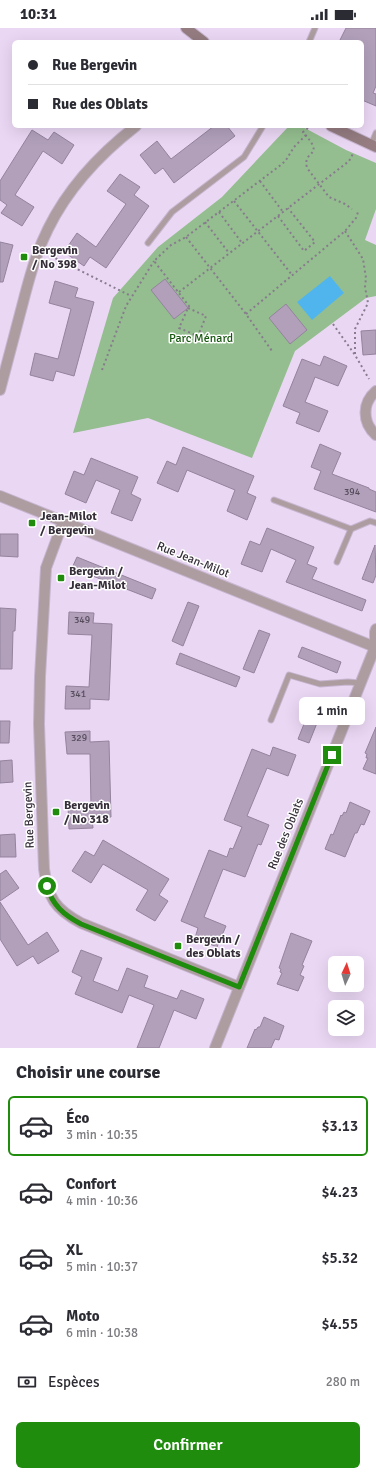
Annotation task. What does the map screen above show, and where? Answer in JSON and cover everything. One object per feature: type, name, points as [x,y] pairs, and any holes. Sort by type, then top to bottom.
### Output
[{"type":"main road","points":[[186,28],[201,40]]},
{"type":"main road","points":[[336,128],[373,146]]},
{"type":"street","points":[[0,390],[32,271],[48,229],[69,194],[89,168],[119,139],[133,128]]},
{"type":"street","points":[[376,391],[368,399],[365,410],[367,423],[376,435]]},
{"type":"street","name":"Rue Jean-Milot","points":[[0,496],[375,647]]},
{"type":"street","name":"Rue Bergevin","points":[[63,522],[46,568],[40,677],[39,724],[44,869],[48,892],[57,907],[70,918],[81,924],[239,987]]},
{"type":"street","name":"Rue des Oblats","points":[[215,1048],[375,647],[376,629]]},
{"type":"lane","points":[[310,40],[316,28]]},
{"type":"lane","points":[[148,243],[172,212],[244,157],[262,128]]},
{"type":"lane","points":[[373,146],[376,133]]},
{"type":"lane","points":[[274,500],[351,529],[370,521],[376,523]]},
{"type":"lane","points":[[337,562],[351,529]]},
{"type":"lane","points":[[270,720],[289,675],[320,684],[348,682],[360,683]]},
{"type":"path","points":[[308,128],[303,132],[313,144],[314,152],[306,159],[307,168],[329,198],[345,204],[352,209]]},
{"type":"path","points":[[102,370],[123,313],[131,296],[154,261],[171,245],[186,237],[286,160],[294,147],[306,135]]},
{"type":"path","points":[[179,292],[349,160],[354,152]]},
{"type":"path","points":[[260,181],[283,212]]},
{"type":"path","points":[[234,201],[292,275]]},
{"type":"path","points":[[278,216],[304,251],[315,242],[288,208]]},
{"type":"path","points":[[219,212],[242,243]]},
{"type":"path","points":[[246,314],[345,231],[356,218],[358,212]]},
{"type":"path","points":[[205,222],[229,254]]},
{"type":"path","points":[[345,231],[363,259],[366,278],[365,286],[368,303],[354,329],[355,355]]},
{"type":"path","points":[[186,237],[211,267],[272,351]]},
{"type":"path","points":[[52,256],[131,296]]},
{"type":"path","points":[[154,261],[189,306],[188,308],[179,328],[198,336],[206,316],[188,308]]},
{"type":"path","points":[[333,324],[355,355],[369,379]]},
{"type":"green space","name":"Parc Ménard","points":[[287,128],[305,128],[346,150],[376,163],[376,209],[365,240],[376,245],[376,296],[366,298],[295,351],[252,458],[148,418],[73,433],[113,298],[158,247],[222,197]]},
{"type":"water","points":[[330,276],[344,293],[312,320],[297,302]]},
{"type":"building","points":[[346,28],[376,28],[376,86],[373,93],[376,94],[376,106],[364,101],[364,40],[340,40]]},
{"type":"building","points":[[211,128],[229,128],[235,136],[174,183],[163,168],[155,174],[140,155],[157,141],[171,159]]},
{"type":"building","points":[[32,130],[48,140],[54,132],[74,145],[62,164],[43,151],[15,195],[34,207],[22,226],[1,213],[7,205],[0,200],[0,181]]},
{"type":"building","points":[[120,174],[140,187],[134,195],[149,206],[106,268],[90,257],[84,266],[64,252],[77,233],[96,247],[126,204],[107,191]]},
{"type":"building","points":[[0,242],[13,245],[3,282],[0,282]]},
{"type":"building","points":[[165,279],[188,308],[174,319],[151,290]]},
{"type":"building","points":[[55,281],[78,288],[75,297],[94,302],[74,376],[56,371],[53,381],[30,375],[35,353],[58,359],[71,309],[49,303]]},
{"type":"building","points":[[286,304],[307,330],[290,344],[269,318]]},
{"type":"building","points":[[376,330],[376,354],[363,355],[361,331]]},
{"type":"building","points":[[324,356],[347,366],[338,386],[315,377],[305,402],[328,411],[319,432],[296,423],[300,413],[283,406],[302,359],[320,366]]},
{"type":"building","points":[[320,444],[341,453],[332,474],[376,492],[376,512],[314,489],[321,471],[311,467]]},
{"type":"building","points":[[183,447],[254,476],[247,493],[256,497],[247,520],[227,511],[235,490],[187,470],[178,492],[157,483],[167,461],[176,465]]},
{"type":"building","points":[[91,458],[138,477],[131,494],[141,499],[132,521],[111,513],[120,490],[96,480],[86,503],[65,494],[74,471],[84,475]]},
{"type":"building","points":[[267,528],[314,547],[307,564],[317,568],[312,579],[366,600],[362,611],[286,582],[296,560],[271,549],[262,572],[241,564],[250,541],[260,545]]},
{"type":"building","points":[[0,534],[18,534],[18,557],[0,556]]},
{"type":"building","points":[[375,545],[376,575],[373,583],[362,579]]},
{"type":"building","points":[[77,557],[156,589],[152,599],[72,568]]},
{"type":"building","points":[[188,602],[199,606],[183,646],[172,641]]},
{"type":"building","points":[[0,608],[16,609],[15,631],[13,631],[12,669],[0,669]]},
{"type":"building","points":[[69,612],[94,613],[93,623],[112,624],[109,700],[90,699],[90,709],[65,709],[66,686],[89,687],[92,635],[68,634]]},
{"type":"building","points":[[259,630],[270,634],[254,673],[243,669]]},
{"type":"building","points":[[302,647],[341,662],[337,673],[298,657]]},
{"type":"building","points":[[180,653],[240,677],[236,687],[176,664]]},
{"type":"building","points":[[314,699],[325,703],[309,743],[298,739]]},
{"type":"building","points":[[0,721],[10,721],[9,743],[0,743]]},
{"type":"building","points":[[376,727],[376,774],[363,769],[368,758],[366,758],[367,754],[365,753]]},
{"type":"building","points":[[90,731],[90,742],[109,741],[111,817],[92,818],[93,828],[69,829],[68,806],[91,806],[90,754],[67,754],[65,732]]},
{"type":"building","points":[[273,747],[296,755],[288,776],[267,768],[247,816],[269,825],[261,845],[258,844],[245,877],[223,869],[204,917],[226,926],[217,947],[195,938],[198,928],[181,921],[209,850],[227,857],[230,848],[233,849],[242,827],[224,820],[252,749],[270,756]]},
{"type":"building","points":[[12,760],[13,782],[0,783],[0,761]]},
{"type":"building","points":[[350,802],[370,811],[364,825],[361,824],[357,833],[355,833],[345,857],[325,849],[331,834],[333,835],[341,815],[342,816],[344,812],[346,813]]},
{"type":"building","points":[[15,834],[16,857],[0,857],[0,835]]},
{"type":"building","points":[[103,840],[169,879],[159,895],[168,901],[155,921],[136,910],[148,890],[103,864],[91,883],[72,871],[85,851],[94,856]]},
{"type":"building","points":[[6,870],[19,888],[0,901],[0,874]]},
{"type":"building","points":[[0,902],[28,945],[47,932],[59,951],[38,964],[33,956],[17,966],[0,939]]},
{"type":"building","points":[[291,933],[312,941],[302,965],[304,966],[300,975],[304,977],[298,991],[277,984],[282,973],[280,972],[281,969],[279,968]]},
{"type":"building","points":[[81,950],[102,958],[93,981],[118,991],[127,968],[148,976],[144,987],[177,999],[181,990],[204,999],[196,1019],[174,1010],[159,1048],[137,1048],[154,1005],[129,995],[122,1013],[75,994],[82,977],[72,972]]},
{"type":"building","points":[[264,1017],[284,1026],[279,1040],[275,1039],[271,1048],[247,1048],[255,1029],[256,1030],[260,1027]]},
{"type":"place","name":"Bergevin / No 398","points":[[24,257]]},
{"type":"place","name":"Jean-Milot / Bergevin","points":[[32,523]]},
{"type":"place","name":"Bergevin / Jean-Milot","points":[[61,578]]},
{"type":"place","name":"Bergevin / No 318","points":[[56,812]]},
{"type":"place","name":"Bergevin / des Oblats","points":[[178,946]]},
{"type":"route","points":[[47,886],[48,892],[57,907],[70,918],[81,924],[239,987],[332,755]]}]
